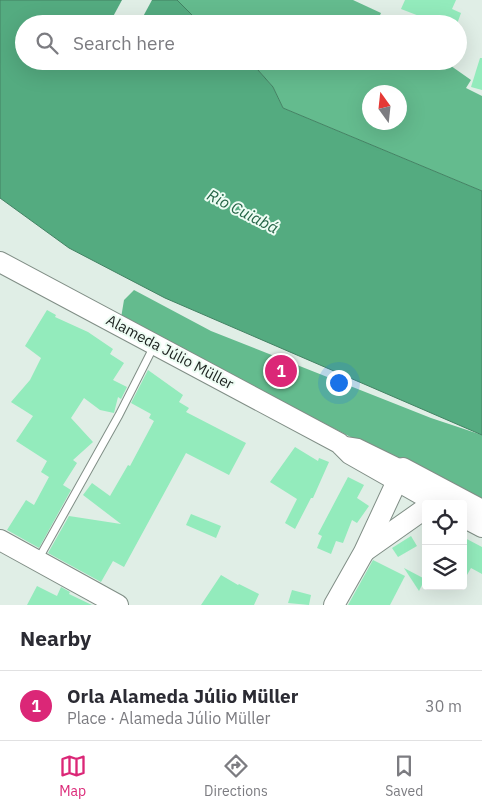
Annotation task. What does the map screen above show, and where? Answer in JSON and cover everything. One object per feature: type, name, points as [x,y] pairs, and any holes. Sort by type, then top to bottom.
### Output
[{"type":"main road","name":"Alameda Júlio Müller","points":[[0,262],[339,443],[350,454],[482,510]]},
{"type":"main road","name":"Alameda Júlio Müller","points":[[400,474],[429,500]]},
{"type":"main road","points":[[334,605],[364,552],[400,474]]},
{"type":"main road","points":[[364,552],[422,512]]},
{"type":"main road","points":[[467,519],[482,527]]},
{"type":"main road","points":[[0,540],[118,605]]},
{"type":"lane","points":[[37,561],[119,414],[155,344]]},
{"type":"shaded area","points":[[177,0],[353,0],[381,13],[380,15],[192,15]]},
{"type":"shaded area","points":[[258,70],[457,70],[471,80],[466,88],[482,96],[482,191],[283,108],[273,87]]},
{"type":"shaded area","points":[[134,290],[211,331],[431,418],[482,435],[482,505],[121,318],[124,300]]},
{"type":"water","name":"Rio Cuiabá","points":[[0,0],[177,0],[192,15],[15,15],[15,70],[258,70],[273,87],[283,108],[482,191],[482,435],[165,298],[69,248],[0,198]]},
{"type":"pier","points":[[122,0],[152,0],[144,15],[114,15]]},
{"type":"building","points":[[405,0],[456,0],[452,9],[461,13],[460,15],[417,15],[401,9]]},
{"type":"building","points":[[480,58],[482,58],[482,90],[471,87]]},
{"type":"building","points":[[47,310],[56,315],[55,317],[88,332],[113,349],[110,354],[124,363],[113,380],[127,387],[121,399],[118,397],[114,413],[100,410],[84,398],[71,418],[93,442],[73,460],[77,463],[63,485],[71,490],[39,548],[7,530],[26,500],[34,505],[49,477],[41,472],[47,461],[16,441],[33,416],[11,402],[30,380],[41,358],[25,346]]},
{"type":"building","points":[[148,370],[183,395],[179,402],[189,408],[186,412],[246,443],[229,475],[186,453],[124,567],[113,561],[101,582],[48,553],[69,516],[121,524],[83,495],[92,483],[110,496],[128,465],[130,466],[154,421],[149,418],[151,414],[131,403]]},
{"type":"building","points":[[295,447],[318,461],[319,458],[329,462],[313,498],[311,498],[295,529],[285,523],[297,499],[270,482]]},
{"type":"building","points":[[348,477],[364,485],[357,498],[369,506],[357,523],[352,520],[343,543],[336,541],[331,554],[317,548],[322,536],[318,534]]},
{"type":"building","points":[[191,514],[221,526],[216,538],[186,525]]},
{"type":"building","points":[[411,536],[417,546],[398,557],[392,548]]},
{"type":"building","points":[[467,539],[482,547],[482,574],[471,568],[467,575]]},
{"type":"building","points":[[373,560],[405,576],[390,605],[348,605]]},
{"type":"building","points":[[404,568],[422,577],[422,585],[419,591]]},
{"type":"building","points":[[221,575],[259,594],[254,605],[201,605]]},
{"type":"building","points":[[37,586],[57,596],[61,587],[70,592],[69,594],[92,605],[27,605]]},
{"type":"building","points":[[292,590],[311,595],[309,605],[288,603]]},
{"type":"place","name":"Orla Alameda Júlio Müller","points":[[281,371]]}]
